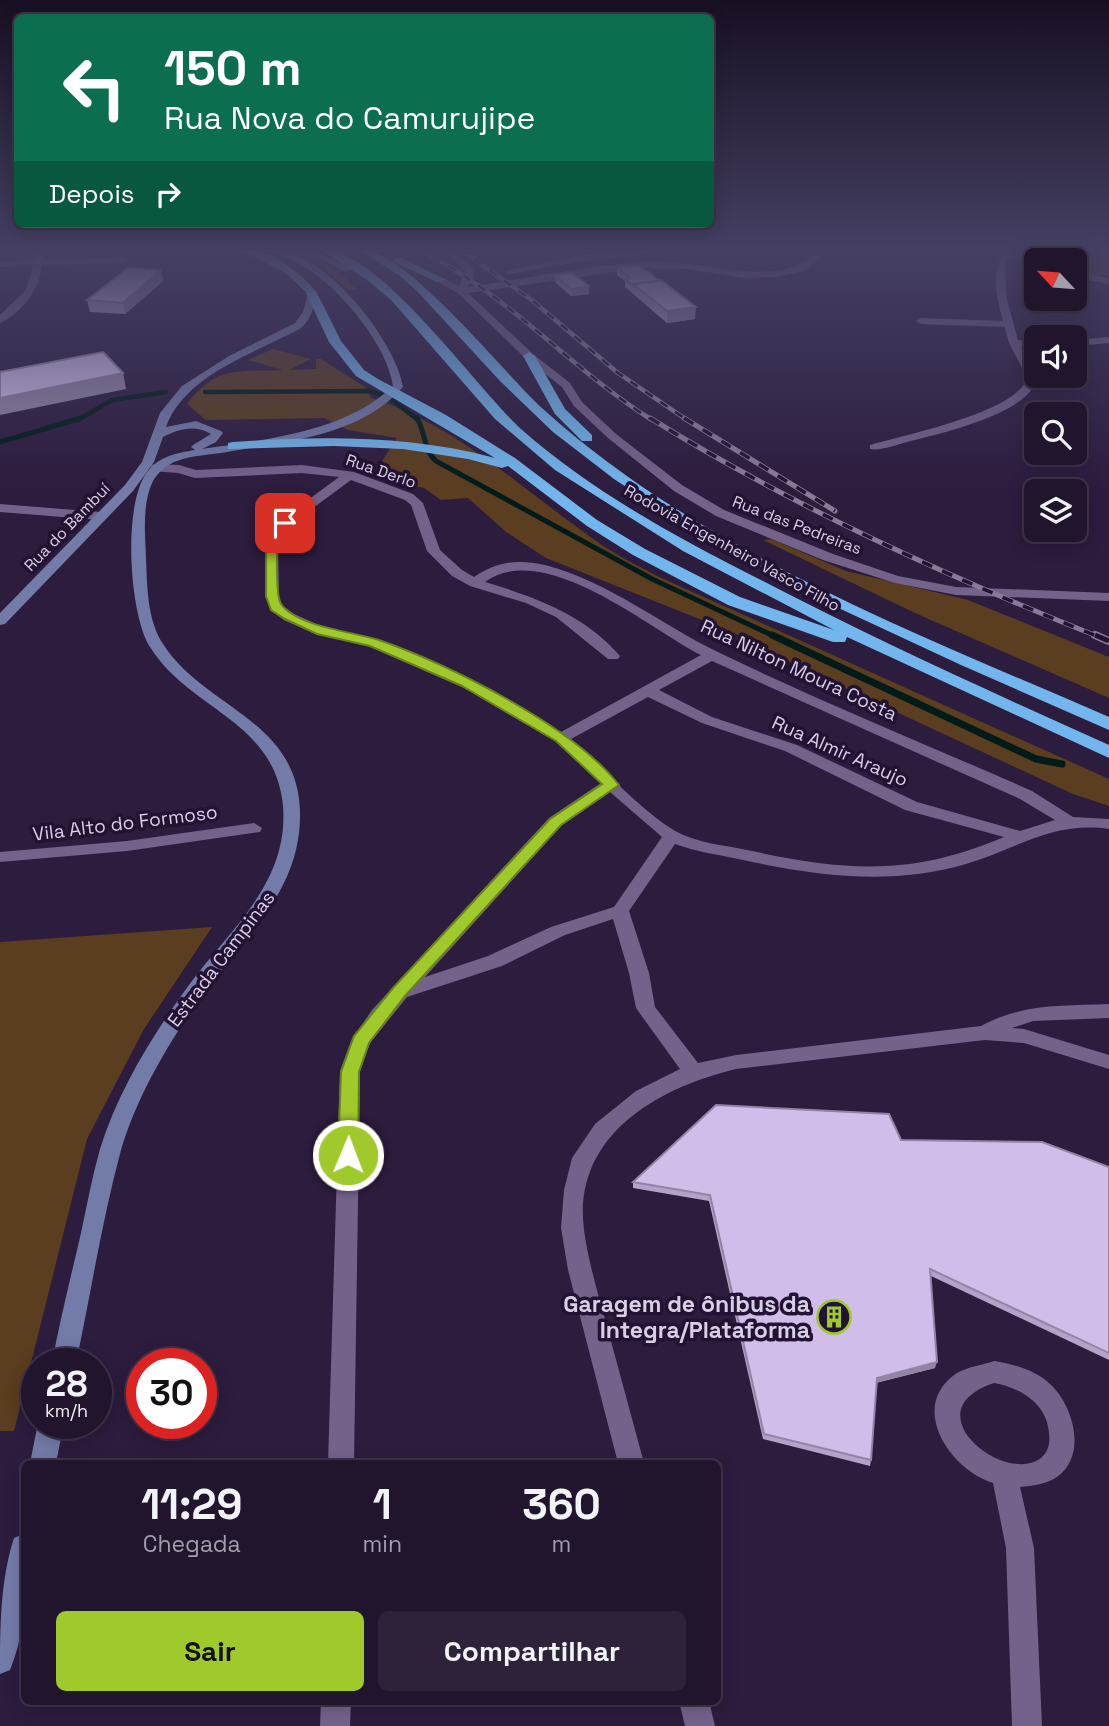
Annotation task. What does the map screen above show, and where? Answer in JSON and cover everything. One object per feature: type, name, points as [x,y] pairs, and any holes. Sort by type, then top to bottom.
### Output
[{"type":"highway","points":[[329,330],[335,342],[360,373],[462,431],[533,478],[592,523],[639,552],[734,601],[817,632],[894,654]]},
{"type":"highway","name":"Rodovia Engenheiro Vasco Filho","points":[[425,330],[494,411],[523,438],[590,488],[727,569],[894,654],[1109,752]]},
{"type":"highway","name":"Rodovia Engenheiro Vasco Filho","points":[[459,330],[523,399],[559,431],[635,487],[708,534],[869,617],[1109,724]]},
{"type":"highway","points":[[529,356],[560,411],[635,487]]},
{"type":"highway","points":[[233,446],[325,443],[394,445],[495,462],[533,478]]},
{"type":"main road","points":[[159,435],[166,413],[186,388],[223,363],[287,330]]},
{"type":"main road","points":[[174,457],[327,429],[362,415],[392,396],[398,387],[398,377],[385,350],[369,330]]},
{"type":"main road","points":[[155,468],[212,440],[217,433],[205,426],[187,426],[170,429],[159,435]]},
{"type":"main road","name":"Rua do Bambuí","points":[[0,621],[129,488],[148,462],[159,435]]},
{"type":"main road","name":"Estrada Campinas","points":[[67,1348],[111,1149],[123,1116],[153,1051],[173,1020],[264,906],[276,886],[287,857],[292,831],[289,793],[272,750],[176,666],[149,635],[142,594],[139,514],[145,485],[155,468]]},
{"type":"main road","points":[[103,514],[124,508],[139,514]]},
{"type":"main road","points":[[44,1460],[48,1439]]},
{"type":"main road","points":[[0,1660],[21,1561]]},
{"type":"street","name":"Rua das Pedreiras","points":[[501,330],[566,385],[578,404],[591,417],[652,469],[720,513],[760,531],[869,572],[956,591],[1109,597]]},
{"type":"street","points":[[1009,330],[1024,359]]},
{"type":"street","points":[[1087,342],[1109,340]]},
{"type":"street","points":[[1014,343],[1024,344]]},
{"type":"street","points":[[874,447],[967,420],[1010,403],[1028,388]]},
{"type":"street","name":"Rua Derlo","points":[[155,468],[179,468],[195,474],[302,469],[350,475],[414,500],[434,551],[457,573],[475,583],[531,600],[561,614],[613,656]]},
{"type":"street","points":[[350,475],[285,523],[276,533],[272,543],[272,596],[276,607],[289,617],[321,631],[374,643],[466,683],[561,738],[611,785],[672,836],[709,848],[775,862],[860,873],[898,872],[961,860],[1068,821],[1109,824]]},
{"type":"street","points":[[0,508],[103,514]]},
{"type":"street","name":"Rua Nilton Moura Costa","points":[[475,583],[494,569],[506,565],[540,568],[573,577],[607,593],[712,655],[1026,795],[1068,821]]},
{"type":"street","points":[[561,738],[712,655]]},
{"type":"street","name":"Rua Almir Araujo","points":[[646,690],[708,720],[792,748],[911,806],[1022,837]]},
{"type":"street","points":[[341,1460],[350,1072],[360,1041],[399,992],[555,822],[611,785]]},
{"type":"street","name":"Vila Alto do Formoso","points":[[0,857],[100,849],[254,828]]},
{"type":"street","points":[[399,992],[495,961],[558,931],[620,911],[672,836]]},
{"type":"street","points":[[620,911],[639,973],[646,1008],[693,1072]]},
{"type":"street","points":[[985,1033],[1025,1016],[1109,1011]]},
{"type":"street","points":[[630,1460],[580,1270],[572,1228],[575,1190],[583,1158],[604,1130],[623,1111],[643,1097],[693,1072],[736,1062],[985,1033],[1024,1036],[1109,1062]]},
{"type":"street","points":[[994,1372],[1013,1375],[1031,1384],[1046,1396],[1057,1412],[1063,1429],[1062,1446],[1055,1461],[1042,1471],[1025,1476],[1005,1476],[986,1469],[969,1458],[955,1442],[948,1425],[947,1408],[951,1393],[962,1381],[977,1374],[994,1372]]},
{"type":"street","points":[[1005,1476],[1020,1548],[1027,1726]]},
{"type":"street","points":[[335,1726],[336,1705]]},
{"type":"street","points":[[695,1705],[700,1726]]},
{"type":"shaded area","points":[[273,349],[311,359],[289,370],[316,369],[316,359],[321,359],[365,387],[371,398],[431,424],[460,441],[600,543],[657,576],[1109,779],[1109,806],[1073,794],[808,671],[732,632],[546,558],[506,532],[468,498],[441,500],[424,488],[392,480],[397,475],[377,469],[397,438],[348,430],[324,418],[206,420],[187,404],[208,383],[230,373],[283,370],[248,360]]},
{"type":"shaded area","points":[[771,539],[846,571],[968,600],[1109,657],[1109,698],[915,613],[763,540]]},
{"type":"shaded area","points":[[212,927],[144,1029],[87,1139],[35,1348],[21,1348],[21,1403],[14,1431],[0,1431],[0,942]]},
{"type":"building","points":[[103,352],[123,373],[0,398],[0,372]]},
{"type":"building","name":"Garagem de ônibus da Integra/Plataforma","points":[[716,1105],[889,1114],[901,1140],[1042,1142],[1109,1167],[1109,1353],[930,1269],[937,1362],[877,1378],[871,1460],[764,1434],[710,1195],[633,1182]]},
{"type":"waterway","points":[[205,392],[369,391],[388,397],[418,420]]},
{"type":"waterway","points":[[78,420],[112,400],[166,392]]},
{"type":"waterway","points":[[0,442],[81,418]]},
{"type":"waterway","points":[[418,420],[429,452],[436,461],[652,579],[776,637]]},
{"type":"waterway","points":[[772,635],[1036,759],[1062,764]]},
{"type":"railway","points":[[535,330],[652,420]]},
{"type":"railway","points":[[567,330],[618,373],[685,418]]},
{"type":"railway","points":[[650,418],[758,481],[814,510],[926,564],[1099,637]]},
{"type":"railway","points":[[685,418],[835,511]]},
{"type":"railway","points":[[1095,635],[1109,641]]},
{"type":"place","name":"Garagem de ônibus da Integra/Plataforma","points":[[834,1317]]},
{"type":"route","points":[[285,523],[272,543],[272,596],[276,607],[289,617],[321,631],[374,643],[466,683],[561,738],[611,785],[555,822],[399,992],[360,1041],[350,1072],[348,1155]]}]
